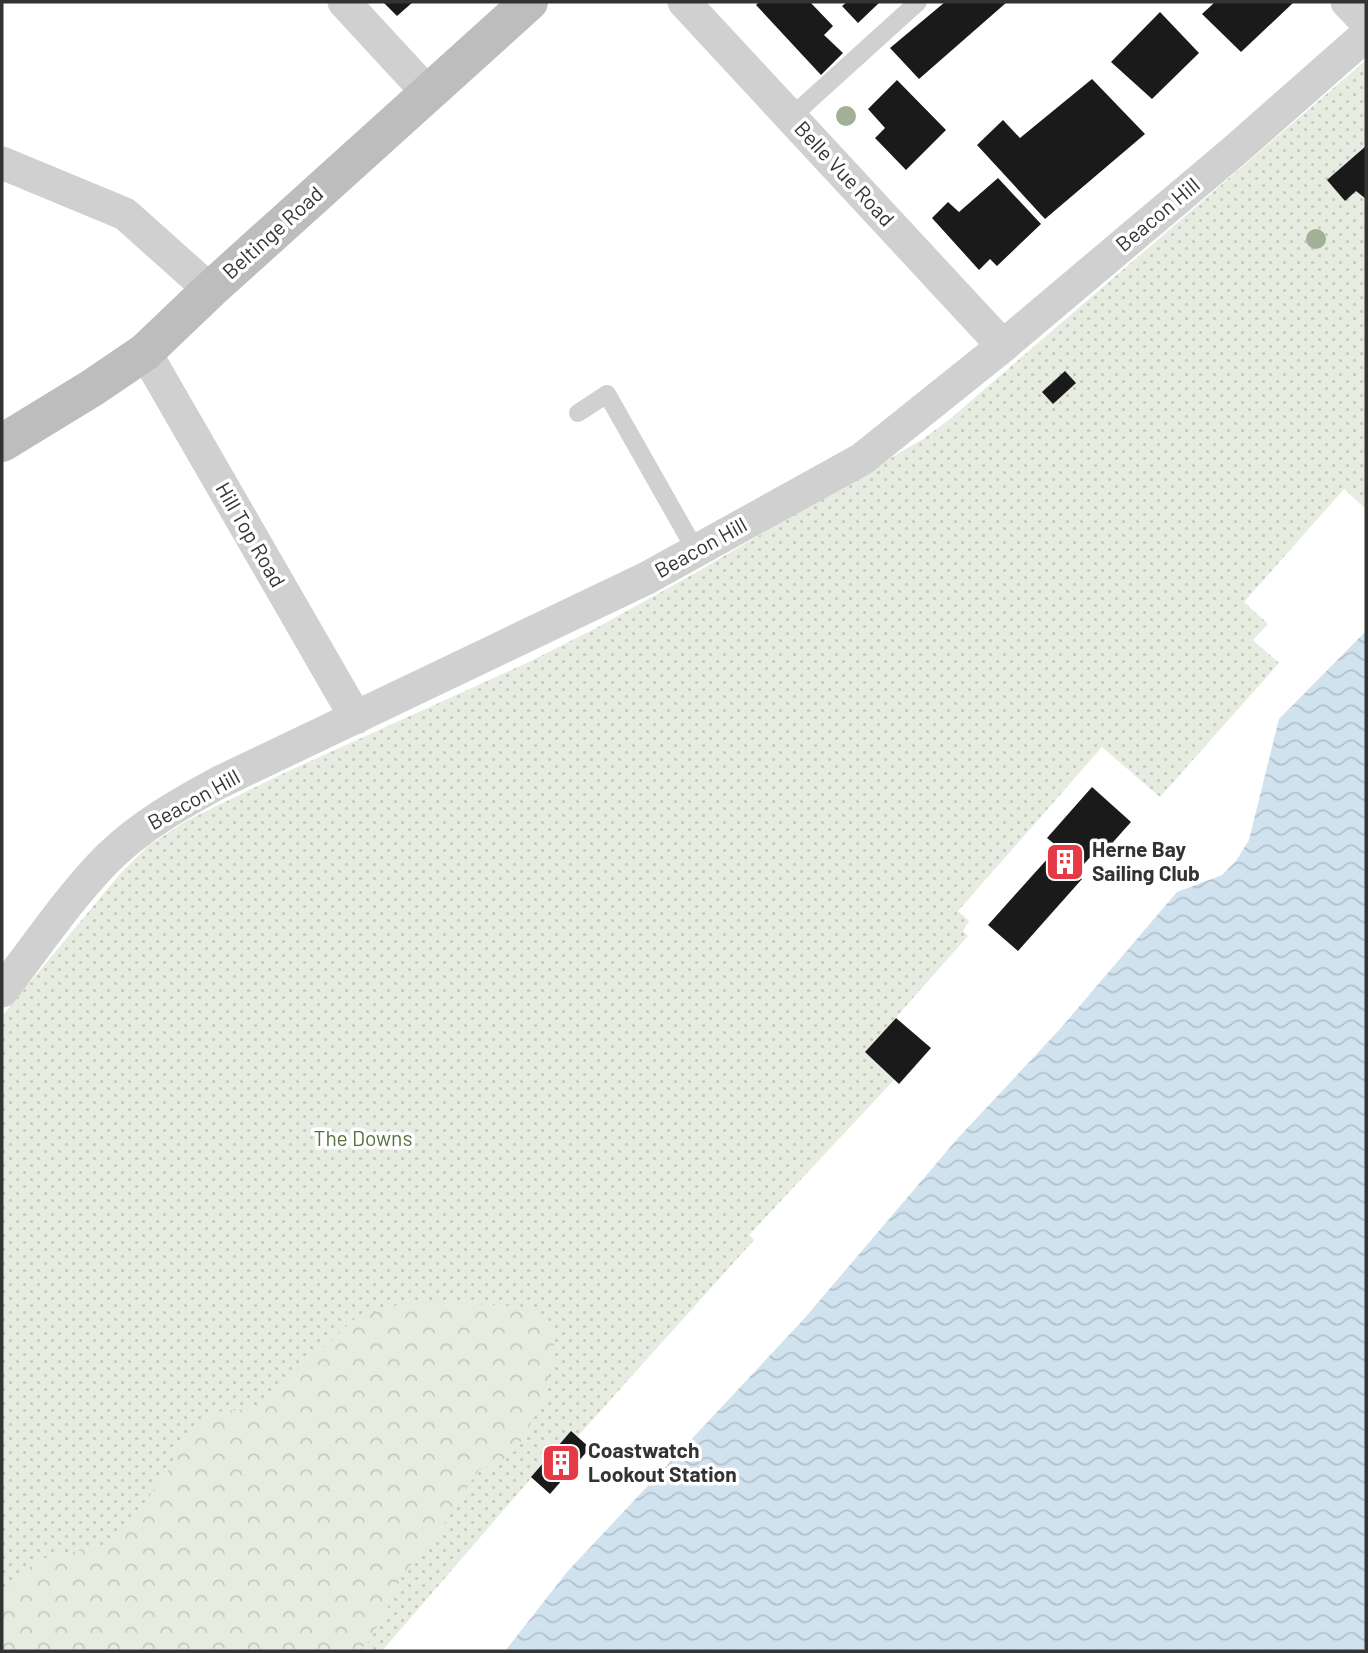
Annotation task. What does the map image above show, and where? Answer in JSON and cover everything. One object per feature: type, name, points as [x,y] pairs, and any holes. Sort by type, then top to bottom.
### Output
[{"type":"street","points":[[344,2],[428,93]]},
{"type":"street","name":"Beltinge Road","points":[[2,443],[145,352],[209,289],[529,2]]},
{"type":"street","name":"Belle Vue Road","points":[[684,2],[1003,346]]},
{"type":"street","points":[[1347,2],[1366,22]]},
{"type":"street","name":"Beacon Hill","points":[[2,992],[108,857],[144,827],[220,782],[647,578],[862,459],[1003,346],[1233,152],[1366,35]]},
{"type":"street","points":[[2,163],[125,214],[209,289]]},
{"type":"street","name":"Hill Top Road","points":[[145,352],[356,718]]},
{"type":"lane","points":[[791,117],[918,2]]},
{"type":"lane","points":[[578,413],[607,394],[696,551]]},
{"type":"green space","name":"The Downs","points":[[1366,60],[1366,509],[1344,489],[1244,602],[1268,624],[1253,640],[1279,663],[1160,797],[1102,747],[958,911],[969,921],[963,931],[968,936],[865,1052],[895,1079],[749,1235],[754,1240],[577,1437],[571,1432],[382,1651],[2,1651],[2,1016],[119,875],[148,846],[186,821],[282,774],[531,661],[600,626],[923,439],[950,419]]},
{"type":"green space","points":[[409,1301],[529,1307],[542,1316],[551,1332],[555,1350],[543,1401],[516,1450],[493,1466],[479,1470],[451,1511],[440,1533],[402,1576],[369,1641],[359,1651],[2,1651],[2,1599],[36,1560],[101,1546],[125,1528],[169,1470],[185,1436],[213,1412],[261,1408],[353,1320]]},
{"type":"water","points":[[1366,631],[1366,1651],[505,1651],[567,1572],[803,1320],[958,1138],[1060,1029],[1177,892],[1222,875],[1236,861],[1249,840],[1279,719]]},
{"type":"building","points":[[383,2],[413,2],[397,16]]},
{"type":"building","points":[[759,2],[810,2],[833,26],[824,35],[843,53],[821,75],[756,5]]},
{"type":"building","points":[[847,2],[880,2],[858,23],[842,6]]},
{"type":"building","points":[[945,2],[1007,2],[919,79],[890,48]]},
{"type":"building","points":[[1215,2],[1294,2],[1241,52],[1202,14]]},
{"type":"building","points":[[1160,12],[1199,53],[1152,99],[1111,62]]},
{"type":"building","points":[[1092,79],[1145,134],[1045,219],[977,145],[1003,120],[1020,138]]},
{"type":"building","points":[[897,80],[946,130],[906,170],[875,138],[885,128],[868,109]]},
{"type":"building","points":[[1366,146],[1366,199],[1356,191],[1345,201],[1327,180]]},
{"type":"building","points":[[998,178],[1041,224],[997,266],[990,259],[979,270],[932,218],[948,202],[959,212]]},
{"type":"building","points":[[1065,371],[1076,383],[1053,404],[1042,392]]},
{"type":"building","name":"Herne Bay Sailing Club","points":[[1092,787],[1131,822],[1106,850],[1101,845],[1076,873],[1082,879],[1018,951],[988,925],[1058,847],[1047,838]]},
{"type":"building","points":[[896,1018],[931,1048],[899,1084],[865,1052]]},
{"type":"building","name":"Coastwatch Lookout Station","points":[[571,1431],[590,1448],[550,1494],[531,1477]]},
{"type":"place","name":"Herne Bay Sailing Club","points":[[1065,862]]},
{"type":"place","name":"Coastwatch Lookout Station","points":[[561,1463]]}]
